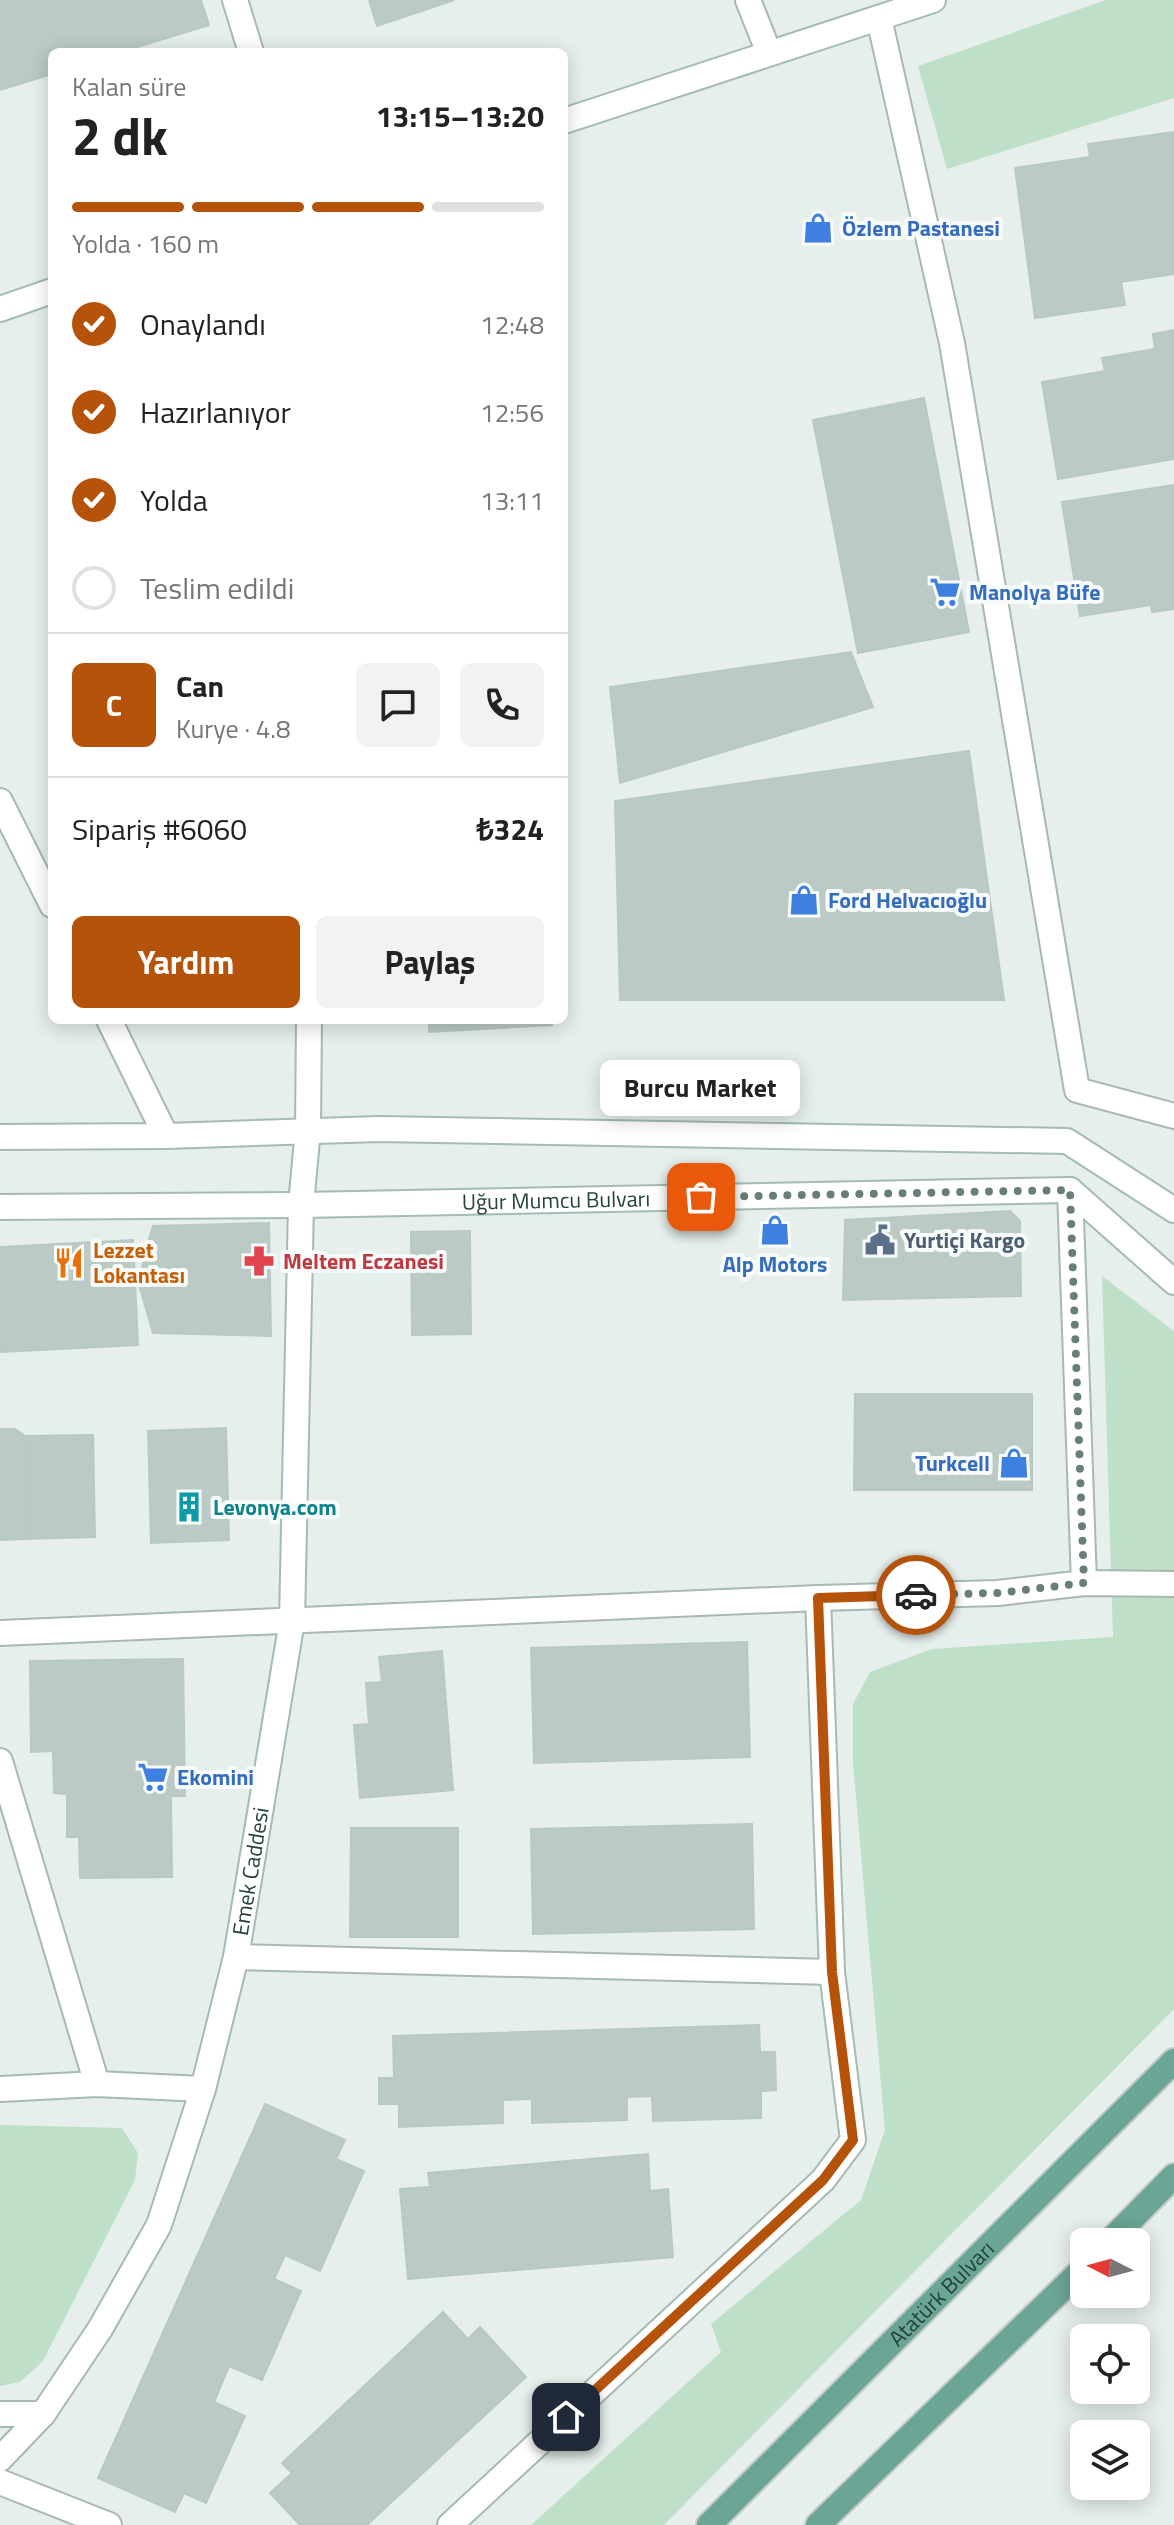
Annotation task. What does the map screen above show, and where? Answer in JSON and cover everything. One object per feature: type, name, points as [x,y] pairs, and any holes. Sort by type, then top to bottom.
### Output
[{"type":"main road","name":"Atatürk Bulvarı","points":[[709,2525],[1174,2061]]},
{"type":"main road","points":[[1123,2228],[1174,2176]]},
{"type":"main road","points":[[818,2525],[1070,2282]]},
{"type":"street","points":[[235,0],[250,48]]},
{"type":"street","points":[[748,0],[769,53]]},
{"type":"street","points":[[568,120],[933,0]]},
{"type":"street","points":[[879,18],[952,343],[1077,1090],[1174,1116]]},
{"type":"street","points":[[0,309],[48,292]]},
{"type":"street","points":[[0,801],[48,897]]},
{"type":"street","points":[[111,1024],[166,1136]]},
{"type":"street","name":"Emek Caddesi","points":[[0,2459],[43,2414],[100,2329],[159,2225],[203,2089],[236,1957],[292,1621],[301,1205],[308,1129],[309,1024]]},
{"type":"street","points":[[0,1137],[166,1136],[308,1129],[1067,1141],[1174,1210]]},
{"type":"street","points":[[1070,1190],[1174,1282]]},
{"type":"street","points":[[1070,1190],[1084,1583]]},
{"type":"street","name":"Uğur Mumcu Bulvarı","points":[[0,1207],[301,1205],[1070,1190]]},
{"type":"street","points":[[0,1633],[998,1593],[1084,1583],[1174,1584]]},
{"type":"street","points":[[450,2525],[823,2180],[853,2140],[832,1972],[818,1598]]},
{"type":"street","points":[[0,1761],[97,2084]]},
{"type":"street","points":[[236,1957],[832,1972]]},
{"type":"street","points":[[0,2089],[97,2084],[203,2089]]},
{"type":"street","points":[[0,2414],[43,2414]]},
{"type":"street","points":[[0,2482],[109,2525]]},
{"type":"green space","points":[[1106,0],[1174,0],[1174,98],[947,169],[918,66]]},
{"type":"green space","points":[[1102,1276],[1174,1331],[1174,2009],[664,2525],[531,2525],[721,2352],[711,2324],[861,2200],[885,2130],[853,1763],[853,1704],[870,1672],[932,1649],[1113,1637]]},
{"type":"green space","points":[[0,2125],[122,2128],[138,2153],[135,2180],[43,2361],[20,2382],[0,2386]]},
{"type":"building","points":[[0,0],[201,0],[209,25],[134,48],[48,48],[48,75],[0,90]]},
{"type":"building","points":[[369,0],[454,0],[377,26]]},
{"type":"building","points":[[1174,132],[1174,274],[1121,282],[1125,305],[1035,318],[1015,168],[1090,157],[1088,144]]},
{"type":"building","points":[[1174,330],[1174,459],[1058,479],[1042,382],[1105,371],[1102,358],[1155,349],[1153,334]]},
{"type":"building","points":[[924,398],[969,632],[858,653],[813,420]]},
{"type":"building","points":[[1174,485],[1174,609],[1152,612],[1151,605],[1080,616],[1062,502]]},
{"type":"building","points":[[851,652],[873,707],[620,783],[610,687]]},
{"type":"building","name":"Ford Helvacıoğlu","points":[[969,751],[1004,1000],[620,1000],[615,801]]},
{"type":"building","points":[[429,1024],[552,1025],[429,1032]]},
{"type":"building","points":[[1010,1211],[1020,1221],[1021,1296],[843,1300],[845,1220]]},
{"type":"building","points":[[269,1223],[271,1336],[153,1333],[140,1288],[144,1255],[153,1226]]},
{"type":"building","points":[[470,1231],[471,1334],[412,1335],[411,1232]]},
{"type":"building","points":[[133,1240],[138,1345],[0,1352],[0,1247]]},
{"type":"building","points":[[855,1394],[1032,1394],[1032,1490],[854,1490]]},
{"type":"building","name":"Levonya.com","points":[[226,1428],[229,1540],[151,1543],[148,1431]]},
{"type":"building","points":[[0,1429],[15,1429],[25,1436],[27,1539],[0,1540]]},
{"type":"building","points":[[93,1435],[95,1537],[27,1539],[25,1436]]},
{"type":"building","points":[[747,1642],[750,1757],[534,1763],[531,1648]]},
{"type":"building","points":[[442,1651],[453,1790],[360,1798],[354,1725],[369,1724],[366,1683],[382,1682],[379,1657]]},
{"type":"building","points":[[183,1659],[185,1796],[171,1796],[172,1877],[80,1878],[79,1837],[67,1837],[67,1794],[54,1793],[53,1751],[31,1752],[30,1661]]},
{"type":"building","points":[[752,1824],[754,1929],[533,1934],[531,1829]]},
{"type":"building","points":[[351,1828],[458,1828],[458,1937],[350,1937]]},
{"type":"building","points":[[759,2025],[760,2052],[775,2052],[776,2090],[761,2091],[761,2118],[653,2121],[652,2096],[627,2097],[627,2120],[532,2123],[532,2099],[503,2100],[503,2123],[399,2127],[399,2104],[379,2104],[379,2078],[394,2078],[393,2036]]},
{"type":"building","points":[[265,2104],[345,2140],[336,2159],[364,2171],[320,2271],[285,2255],[274,2279],[301,2291],[262,2380],[229,2366],[214,2402],[245,2416],[206,2503],[184,2493],[175,2512],[98,2478]]},
{"type":"building","points":[[648,2154],[650,2191],[668,2189],[673,2257],[408,2279],[400,2189],[430,2187],[428,2173]]},
{"type":"building","points":[[443,2312],[468,2339],[480,2327],[526,2377],[367,2525],[300,2525],[270,2493],[292,2473],[282,2463]]},
{"type":"way so far","points":[[701,1197],[1070,1190],[1084,1583],[998,1593],[916,1595]]},
{"type":"place","name":"Özlem Pastanesi","points":[[818,228]]},
{"type":"place","name":"Manolya Büfe","points":[[945,592]]},
{"type":"place","name":"Ford Helvacıoğlu","points":[[804,900]]},
{"type":"place","name":"Burcu Market","points":[[701,1197]]},
{"type":"place","name":"Alp Motors","points":[[775,1230]]},
{"type":"place","name":"Yurtiçi Kargo","points":[[880,1240]]},
{"type":"place","name":"Meltem Eczanesi","points":[[259,1261]]},
{"type":"place","name":"Lezzet Lokantası","points":[[69,1263]]},
{"type":"place","name":"Turkcell","points":[[1014,1463]]},
{"type":"place","name":"Levonya.com","points":[[189,1507]]},
{"type":"place","name":"Ekomini","points":[[153,1777]]},
{"type":"route","points":[[566,2417],[823,2180],[853,2140],[832,1972],[818,1598],[916,1595]]}]
